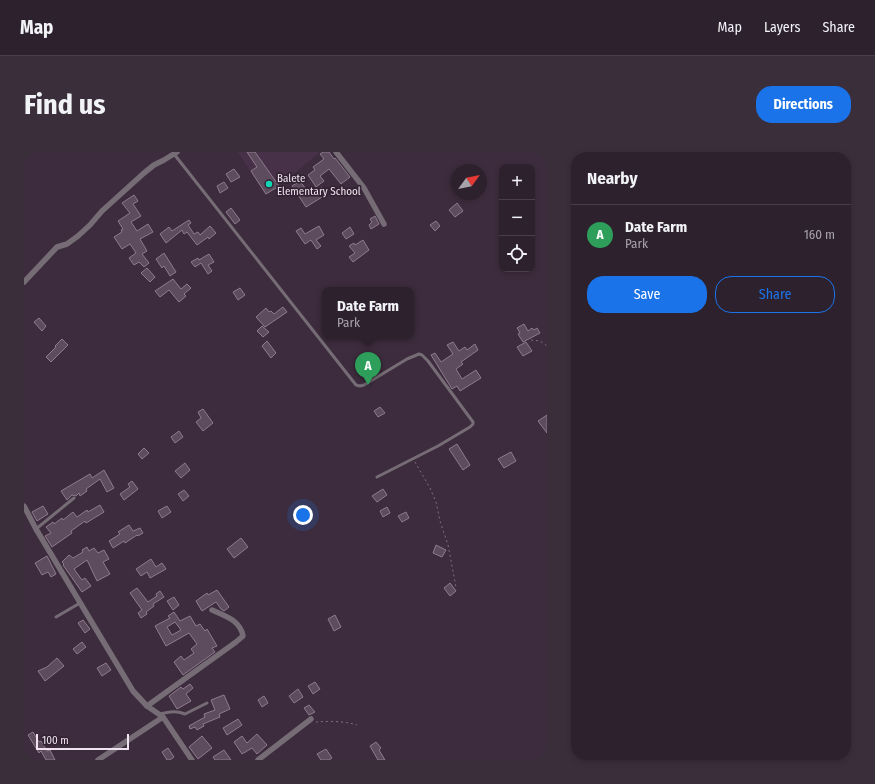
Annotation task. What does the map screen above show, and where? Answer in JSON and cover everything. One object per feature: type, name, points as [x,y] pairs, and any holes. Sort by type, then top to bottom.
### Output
[{"type":"street","points":[[336,152],[364,188],[384,224]]},
{"type":"street","points":[[24,282],[57,247],[67,244],[78,236],[102,211],[154,165],[175,153]]},
{"type":"street","points":[[24,506],[36,529],[133,691],[147,706],[161,716],[192,760]]},
{"type":"street","points":[[147,706],[243,636],[242,631],[231,618],[212,610]]},
{"type":"street","points":[[98,760],[161,716]]},
{"type":"street","points":[[258,760],[309,720]]},
{"type":"lane","points":[[175,153],[356,384],[360,386],[364,385],[407,359],[419,354],[428,361],[472,422],[473,424],[470,427],[438,446],[377,477]]},
{"type":"lane","points":[[36,529],[74,498]]},
{"type":"lane","points":[[56,617],[80,603]]},
{"type":"lane","points":[[161,716],[178,711],[185,714],[207,703]]},
{"type":"path","points":[[530,340],[540,341],[547,346]]},
{"type":"path","points":[[412,458],[430,488],[436,502],[440,521],[448,545],[456,587]]},
{"type":"path","points":[[309,720],[350,723],[356,725]]},
{"type":"shaded area","name":"Balete Elementary School","points":[[238,152],[320,152],[265,195]]},
{"type":"building","points":[[247,152],[255,152],[279,186],[266,194],[251,171],[257,167]]},
{"type":"building","points":[[323,152],[329,152],[350,177],[341,184],[329,169],[320,176],[324,181],[316,187],[308,175],[315,170],[313,167],[324,159],[320,154]]},
{"type":"building","points":[[234,169],[240,177],[231,182],[226,174]]},
{"type":"building","points":[[300,181],[310,195],[322,187],[327,194],[306,207],[292,186]]},
{"type":"building","points":[[224,182],[228,188],[220,193],[217,186]]},
{"type":"building","points":[[134,195],[138,201],[133,204],[141,216],[131,222],[137,231],[148,224],[153,232],[140,239],[147,251],[142,254],[149,263],[144,267],[139,262],[134,265],[129,258],[136,253],[130,244],[122,249],[114,237],[122,232],[121,230],[123,229],[118,221],[130,213],[122,203]]},
{"type":"building","points":[[457,203],[463,211],[455,217],[449,210]]},
{"type":"building","points":[[231,208],[240,220],[235,224],[226,212]]},
{"type":"building","points":[[375,216],[379,224],[371,229],[369,225],[372,222],[370,219]]},
{"type":"building","points":[[189,220],[191,223],[188,225],[194,234],[198,232],[200,235],[210,226],[216,233],[209,239],[208,237],[197,245],[187,232],[184,234],[182,230],[166,243],[160,234],[169,227],[172,231]]},
{"type":"building","points":[[436,221],[440,226],[435,231],[430,225]]},
{"type":"building","points":[[319,226],[324,235],[316,240],[321,246],[317,249],[311,240],[305,244],[296,231],[301,228],[305,234]]},
{"type":"building","points":[[350,227],[354,234],[346,239],[342,233]]},
{"type":"building","points":[[363,240],[369,250],[353,262],[349,257],[355,253],[349,246],[354,243],[355,245]]},
{"type":"building","points":[[164,253],[176,272],[170,276],[164,266],[162,268],[156,259]]},
{"type":"building","points":[[209,254],[214,262],[208,265],[212,271],[208,274],[201,263],[195,267],[191,262],[198,258],[199,260]]},
{"type":"building","points":[[147,268],[155,277],[150,282],[141,273]]},
{"type":"building","points":[[173,279],[181,289],[187,284],[191,288],[184,294],[186,296],[179,302],[169,290],[160,297],[155,291]]},
{"type":"building","points":[[240,288],[245,295],[238,300],[233,292]]},
{"type":"building","points":[[283,307],[287,312],[265,327],[256,317],[266,308],[269,312],[271,311],[274,314]]},
{"type":"building","points":[[39,318],[46,326],[42,331],[34,322]]},
{"type":"building","points":[[524,324],[528,331],[532,328],[534,330],[537,328],[540,333],[523,342],[518,334],[520,333],[517,328]]},
{"type":"building","points":[[262,326],[269,332],[263,337],[257,331]]},
{"type":"building","points":[[62,339],[68,345],[51,362],[46,357]]},
{"type":"building","points":[[267,341],[276,353],[271,358],[262,346]]},
{"type":"building","points":[[453,342],[459,351],[465,347],[467,350],[475,344],[478,350],[461,362],[463,364],[456,369],[462,379],[476,370],[481,378],[460,391],[457,386],[452,389],[431,355],[435,353],[441,362],[453,354],[447,345]]},
{"type":"building","points":[[526,342],[532,351],[523,356],[517,347]]},
{"type":"building","points":[[380,407],[385,413],[378,417],[374,411]]},
{"type":"building","points":[[203,409],[213,423],[203,431],[196,422],[201,418],[198,412]]},
{"type":"building","points":[[547,415],[547,433],[538,421]]},
{"type":"building","points":[[179,431],[183,437],[175,443],[171,437]]},
{"type":"building","points":[[457,444],[470,465],[463,470],[449,449]]},
{"type":"building","points":[[144,448],[149,453],[142,459],[138,454]]},
{"type":"building","points":[[511,452],[516,461],[504,468],[498,459]]},
{"type":"building","points":[[185,463],[190,470],[181,478],[175,471]]},
{"type":"building","points":[[104,470],[114,488],[107,492],[100,479],[86,489],[87,491],[80,496],[79,493],[76,496],[72,495],[67,500],[61,491],[90,474],[92,478]]},
{"type":"building","points":[[132,481],[138,489],[124,500],[120,494],[130,487],[128,484]]},
{"type":"building","points":[[383,489],[387,495],[377,502],[372,496]]},
{"type":"building","points":[[184,490],[189,496],[183,501],[178,494]]},
{"type":"building","points":[[100,505],[104,512],[86,523],[85,521],[71,531],[72,533],[52,547],[45,536],[51,533],[46,527],[53,522],[54,524],[62,518],[63,520],[73,512],[77,517],[87,510],[88,512]]},
{"type":"building","points":[[43,506],[48,514],[37,521],[32,512]]},
{"type":"building","points":[[167,506],[171,512],[162,518],[158,511]]},
{"type":"building","points":[[387,507],[390,513],[383,517],[380,511]]},
{"type":"building","points":[[406,512],[409,518],[402,522],[398,516]]},
{"type":"building","points":[[129,525],[133,531],[140,528],[143,533],[125,543],[124,541],[113,548],[109,541],[120,534],[118,532]]},
{"type":"building","points":[[241,538],[248,547],[234,558],[227,549]]},
{"type":"building","points":[[436,545],[446,550],[442,557],[433,553]]},
{"type":"building","points":[[87,547],[89,551],[94,548],[98,553],[104,550],[109,559],[103,562],[110,574],[97,581],[87,560],[74,569],[82,580],[85,578],[91,586],[82,592],[62,562],[69,555],[73,558],[83,552],[82,550]]},
{"type":"building","points":[[47,556],[56,574],[51,577],[48,572],[42,575],[35,563]]},
{"type":"building","points":[[151,559],[156,567],[162,563],[166,569],[150,578],[147,572],[141,576],[136,569]]},
{"type":"building","points":[[450,583],[456,591],[450,596],[444,588]]},
{"type":"building","points":[[137,588],[148,602],[157,596],[156,594],[160,591],[164,597],[153,604],[154,606],[141,618],[138,613],[142,610],[130,593]]},
{"type":"building","points":[[217,590],[229,607],[224,611],[216,602],[202,611],[196,601],[207,593],[208,595]]},
{"type":"building","points":[[174,597],[179,605],[173,610],[167,601]]},
{"type":"building","points":[[174,612],[180,621],[190,616],[196,626],[200,624],[205,631],[207,629],[217,646],[212,648],[215,652],[183,675],[174,662],[181,656],[184,660],[194,653],[191,649],[197,644],[189,633],[166,646],[155,626],[170,618],[168,616]],"holes":[[[175,622],[181,630],[172,635],[167,627]]]},
{"type":"building","points":[[335,615],[341,627],[334,631],[328,619]]},
{"type":"building","points":[[83,620],[90,629],[85,633],[78,623]]},
{"type":"building","points":[[82,642],[86,647],[77,654],[73,649]]},
{"type":"building","points":[[57,658],[64,666],[45,681],[38,671],[47,667]]},
{"type":"building","points":[[106,663],[111,670],[102,676],[97,668]]},
{"type":"building","points":[[315,682],[320,689],[313,694],[308,686]]},
{"type":"building","points":[[190,684],[193,688],[186,694],[191,701],[177,709],[169,696],[181,687],[183,689]]},
{"type":"building","points":[[298,689],[303,697],[294,703],[289,696]]},
{"type":"building","points":[[224,695],[230,709],[219,714],[220,717],[203,724],[204,726],[197,730],[195,727],[190,729],[189,726],[205,717],[204,714],[215,710],[211,700]]},
{"type":"building","points":[[264,696],[268,703],[262,707],[258,700]]},
{"type":"building","points":[[309,705],[315,712],[309,715],[304,708]]},
{"type":"building","points":[[238,719],[242,725],[227,735],[223,728]]},
{"type":"building","points":[[33,732],[47,751],[50,750],[55,760],[46,760],[41,751],[39,753],[28,735]]},
{"type":"building","points":[[257,734],[267,745],[257,754],[252,748],[242,754],[234,742],[242,736],[247,743]]},
{"type":"building","points":[[202,736],[212,748],[198,759],[189,747]]},
{"type":"building","points":[[376,742],[381,748],[379,750],[385,760],[378,760],[370,746]]},
{"type":"building","points":[[168,748],[174,757],[170,760],[167,760],[162,752]]},
{"type":"building","points":[[326,749],[332,758],[329,760],[321,760],[317,754]]},
{"type":"building","points":[[224,750],[231,760],[215,760],[213,757]]},
{"type":"place","name":"Balete Elementary School","points":[[269,184]]},
{"type":"place","name":"Date Farm","points":[[368,385]]}]
